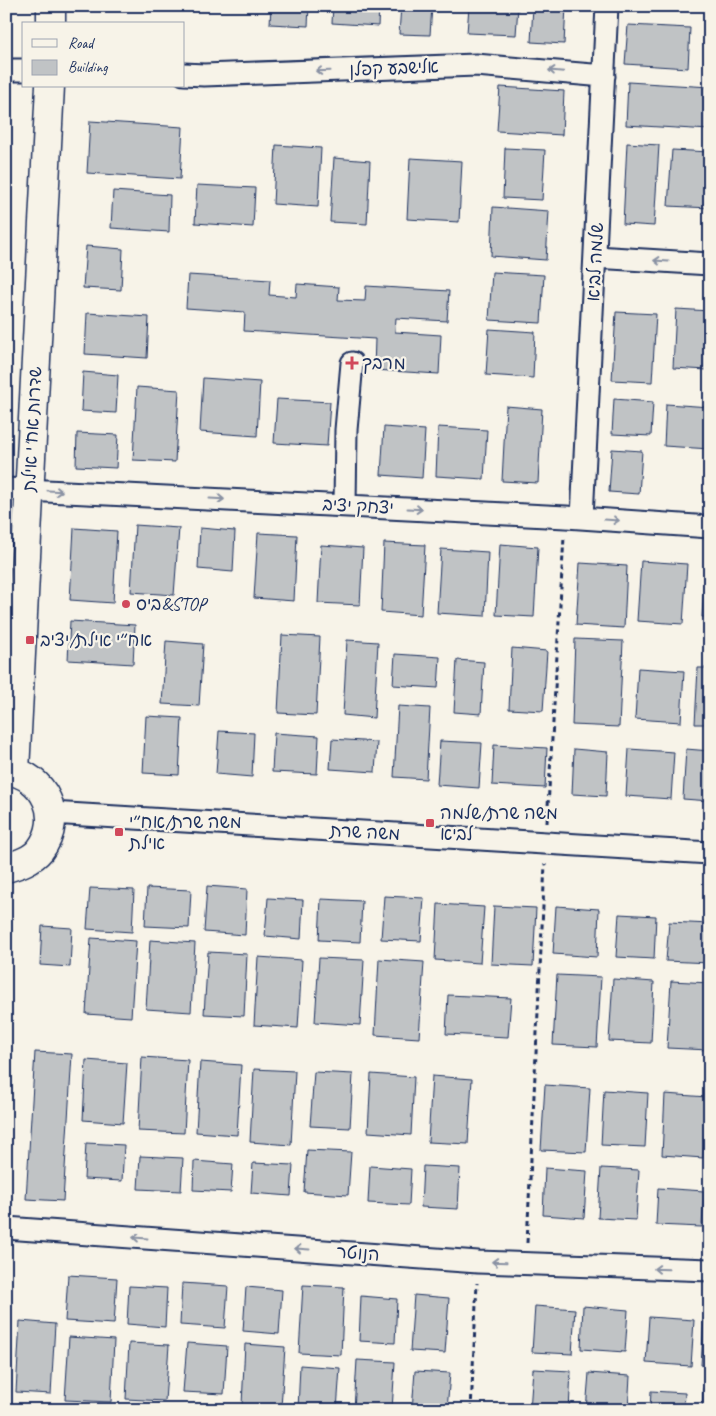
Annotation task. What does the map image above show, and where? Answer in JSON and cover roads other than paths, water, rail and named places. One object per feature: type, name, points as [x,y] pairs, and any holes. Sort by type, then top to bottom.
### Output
[{"type":"main road","points":[[51,6],[51,22]]},
{"type":"main road","name":"שדרות אח\"י אילת","points":[[10,770],[18,490],[50,88]]},
{"type":"main road","points":[[6,868],[24,862],[40,850],[49,832],[51,813],[43,791],[35,782],[25,775],[10,770]]},
{"type":"street","name":"שלמה לביא","points":[[574,517],[595,257],[608,6]]},
{"type":"street","name":"אלישבע קפלן","points":[[185,74],[204,75],[476,65],[604,76]]},
{"type":"street","points":[[6,70],[22,70]]},
{"type":"street","points":[[595,257],[710,264]]},
{"type":"street","points":[[345,505],[346,430],[352,363]]},
{"type":"street","name":"יצחק יציב","points":[[18,490],[574,517],[710,527]]},
{"type":"street","name":"משה שרת","points":[[51,813],[710,853]]},
{"type":"street","name":"הנוטר","points":[[6,1228],[478,1262],[710,1270]]},
{"type":"place","name":"מרבך","points":[[352,363]]},
{"type":"place","name":"ביס&STOP","points":[[126,604]]},
{"type":"place","name":"אח״י אילת/יציב","points":[[30,640]]},
{"type":"place","name":"משה שרת/שלמה לביא","points":[[430,823]]},
{"type":"place","name":"משה שרת/אח״י אילת","points":[[119,832]]}]
